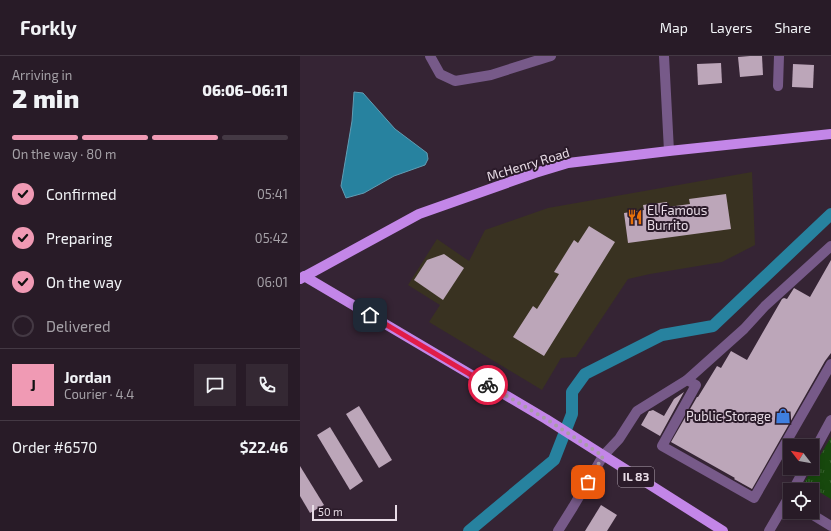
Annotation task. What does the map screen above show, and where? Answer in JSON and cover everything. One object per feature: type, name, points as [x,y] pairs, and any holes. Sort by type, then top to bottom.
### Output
[{"type":"main road","name":"McHenry Road","points":[[301,275],[419,214],[535,173],[568,163],[831,134]]},
{"type":"main road","name":"IL 83","points":[[301,275],[506,396],[723,531]]},
{"type":"street","points":[[430,56],[440,74],[455,81],[491,75],[551,56]]},
{"type":"street","points":[[664,56],[669,151]]},
{"type":"street","points":[[778,56],[778,86]]},
{"type":"street","points":[[558,531],[574,507],[603,456],[619,439],[637,411],[687,380],[744,329],[765,306],[831,246]]},
{"type":"street","points":[[687,380],[696,386],[662,446],[754,498],[831,364]]},
{"type":"street","points":[[819,442],[831,420]]},
{"type":"street","points":[[769,531],[783,508]]},
{"type":"street","points":[[819,519],[831,526]]},
{"type":"shaded area","points":[[752,172],[755,245],[722,262],[628,279],[576,357],[561,358],[542,390],[429,322],[440,305],[408,285],[437,239],[469,261],[485,230],[548,208]]},
{"type":"green space","points":[[831,437],[831,499],[819,492],[819,483],[804,483],[809,475],[819,475],[819,457]]},
{"type":"water","points":[[354,92],[363,93],[395,129],[427,153],[428,159],[425,165],[394,176],[364,193],[346,198],[341,186],[352,121]]},
{"type":"building","points":[[762,56],[763,75],[740,77],[738,57]]},
{"type":"building","points":[[721,63],[722,83],[698,85],[697,64]]},
{"type":"building","points":[[793,64],[814,65],[813,88],[792,87]]},
{"type":"building","points":[[726,194],[731,229],[628,243],[624,213],[644,210],[643,205],[667,202],[668,207],[690,204],[689,199]]},
{"type":"building","points":[[589,226],[615,242],[544,356],[513,337],[533,306],[537,309],[559,274],[554,272],[574,240],[578,243]]},
{"type":"building","points":[[444,254],[464,268],[443,300],[414,280],[427,260]]},
{"type":"building","points":[[831,260],[831,353],[752,489],[671,442],[717,366],[721,368],[731,351],[747,360],[782,299],[787,299],[794,288],[810,297]]},
{"type":"building","name":"Public Storage","points":[[684,392],[660,436],[641,425],[649,411],[653,410],[664,416],[674,399]]},
{"type":"building","points":[[359,406],[392,460],[379,468],[346,414]]},
{"type":"building","points":[[330,427],[363,481],[350,490],[317,435]]},
{"type":"building","points":[[300,466],[324,505],[310,513],[300,496]]},
{"type":"building","points":[[601,505],[617,515],[607,531],[585,531]]},
{"type":"waterway","points":[[469,531],[554,460],[572,414],[572,392],[585,374],[662,335],[713,326],[831,214]]},
{"type":"way so far","points":[[488,385],[546,419],[603,456],[588,482]]},
{"type":"place","name":"El Famous Burrito","points":[[635,217]]},
{"type":"place","name":"Public Storage","points":[[783,416]]},
{"type":"route","points":[[370,315],[488,385]]}]
